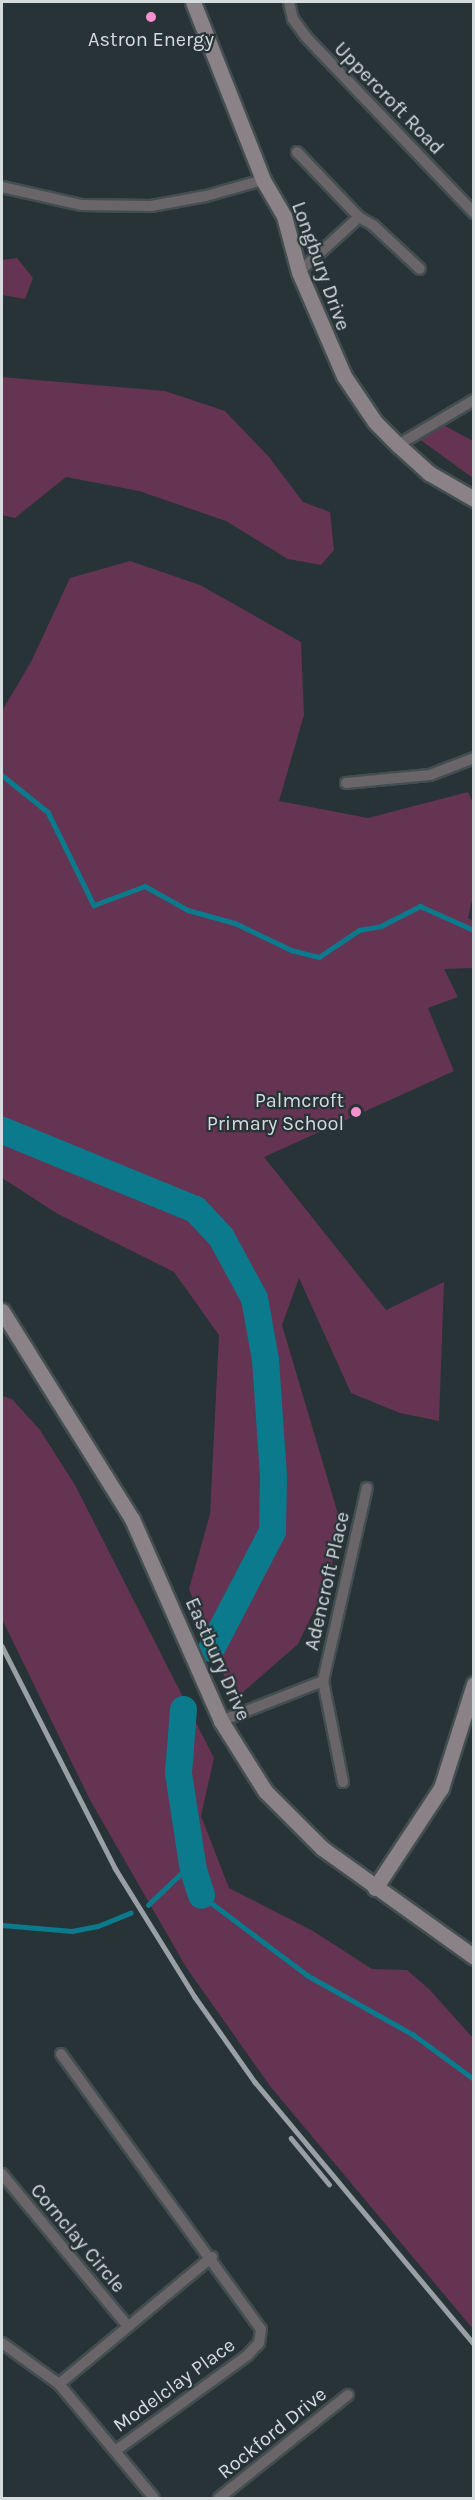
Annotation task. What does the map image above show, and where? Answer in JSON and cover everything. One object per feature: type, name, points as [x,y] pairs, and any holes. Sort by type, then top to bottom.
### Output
[{"type":"street","name":"Longbury Drive","points":[[193,2],[263,180],[284,216],[299,272],[344,376],[375,422],[398,445],[429,472],[474,499]]},
{"type":"street","name":"Uppercroft Road","points":[[290,2],[293,19],[306,37],[474,213]]},
{"type":"street","points":[[297,152],[358,217],[372,225],[420,269]]},
{"type":"street","points":[[2,186],[81,205],[151,206],[206,196],[263,180]]},
{"type":"street","points":[[299,272],[358,217]]},
{"type":"street","points":[[398,445],[474,400]]},
{"type":"street","points":[[346,783],[430,775],[474,758]]},
{"type":"street","name":"Eastbury Drive","points":[[2,1311],[132,1519],[221,1721],[265,1791],[322,1848],[474,1957]]},
{"type":"street","name":"Adencroft Place","points":[[343,1782],[323,1681],[367,1488]]},
{"type":"street","name":"Adencroft Place","points":[[221,1721],[323,1681]]},
{"type":"street","points":[[375,1888],[441,1788],[474,1684]]},
{"type":"street","name":"Modelclay Place","points":[[61,2054],[212,2257],[257,2319],[261,2329],[259,2343],[115,2451]]},
{"type":"street","name":"Cornclay Circle","points":[[2,2174],[127,2325]]},
{"type":"street","points":[[59,2384],[127,2325],[212,2257]]},
{"type":"street","points":[[2,2343],[59,2384],[154,2499]]},
{"type":"street","name":"Rockford Drive","points":[[219,2499],[348,2395]]},
{"type":"shaded area","points":[[17,258],[33,278],[25,299],[2,295],[2,260]]},
{"type":"shaded area","points":[[2,377],[165,391],[225,411],[269,457],[303,502],[330,512],[334,550],[321,565],[288,559],[226,521],[139,491],[66,477],[15,518],[2,515]]},
{"type":"shaded area","points":[[436,421],[473,441],[473,478],[419,439]]},
{"type":"shaded area","points":[[130,561],[200,585],[301,642],[304,715],[279,801],[368,818],[468,792],[473,803],[474,892],[468,918],[473,921],[473,968],[444,969],[458,997],[428,1008],[454,1071],[264,1157],[386,1310],[444,1282],[439,1421],[400,1413],[351,1393],[299,1278],[282,1325],[338,1514],[331,1576],[298,1644],[234,1700],[189,1589],[210,1514],[219,1335],[174,1272],[58,1214],[2,1178],[2,711],[31,662],[70,578]]},
{"type":"shaded area","points":[[2,1396],[12,1399],[40,1430],[75,1485],[214,1758],[201,1816],[229,1888],[313,1931],[372,1969],[407,1970],[429,1989],[473,2038],[473,2329],[270,2086],[186,1967],[90,1800],[2,1619]]},
{"type":"waterway","points":[[2,775],[48,812],[94,905],[145,886],[188,910],[235,923],[291,950],[319,957],[359,930],[381,926],[420,906],[474,930]]},
{"type":"waterway","points":[[2,1130],[195,1209],[221,1237],[254,1298],[265,1359],[273,1477],[272,1531],[211,1648]]},
{"type":"waterway","points":[[183,1709],[178,1773],[193,1870],[201,1895]]},
{"type":"waterway","points":[[148,1905],[192,1863]]},
{"type":"waterway","points":[[201,1895],[307,1975],[414,2035],[474,2079]]},
{"type":"waterway","points":[[2,1925],[72,1931],[98,1926],[130,1913]]},
{"type":"railway","points":[[2,1646],[115,1868],[195,1997],[255,2082],[474,2344]]},
{"type":"railway","points":[[291,2138],[329,2184]]},
{"type":"place","name":"Astron Energy","points":[[151,17]]},
{"type":"place","name":"Palmcroft Primary School","points":[[356,1112]]}]
